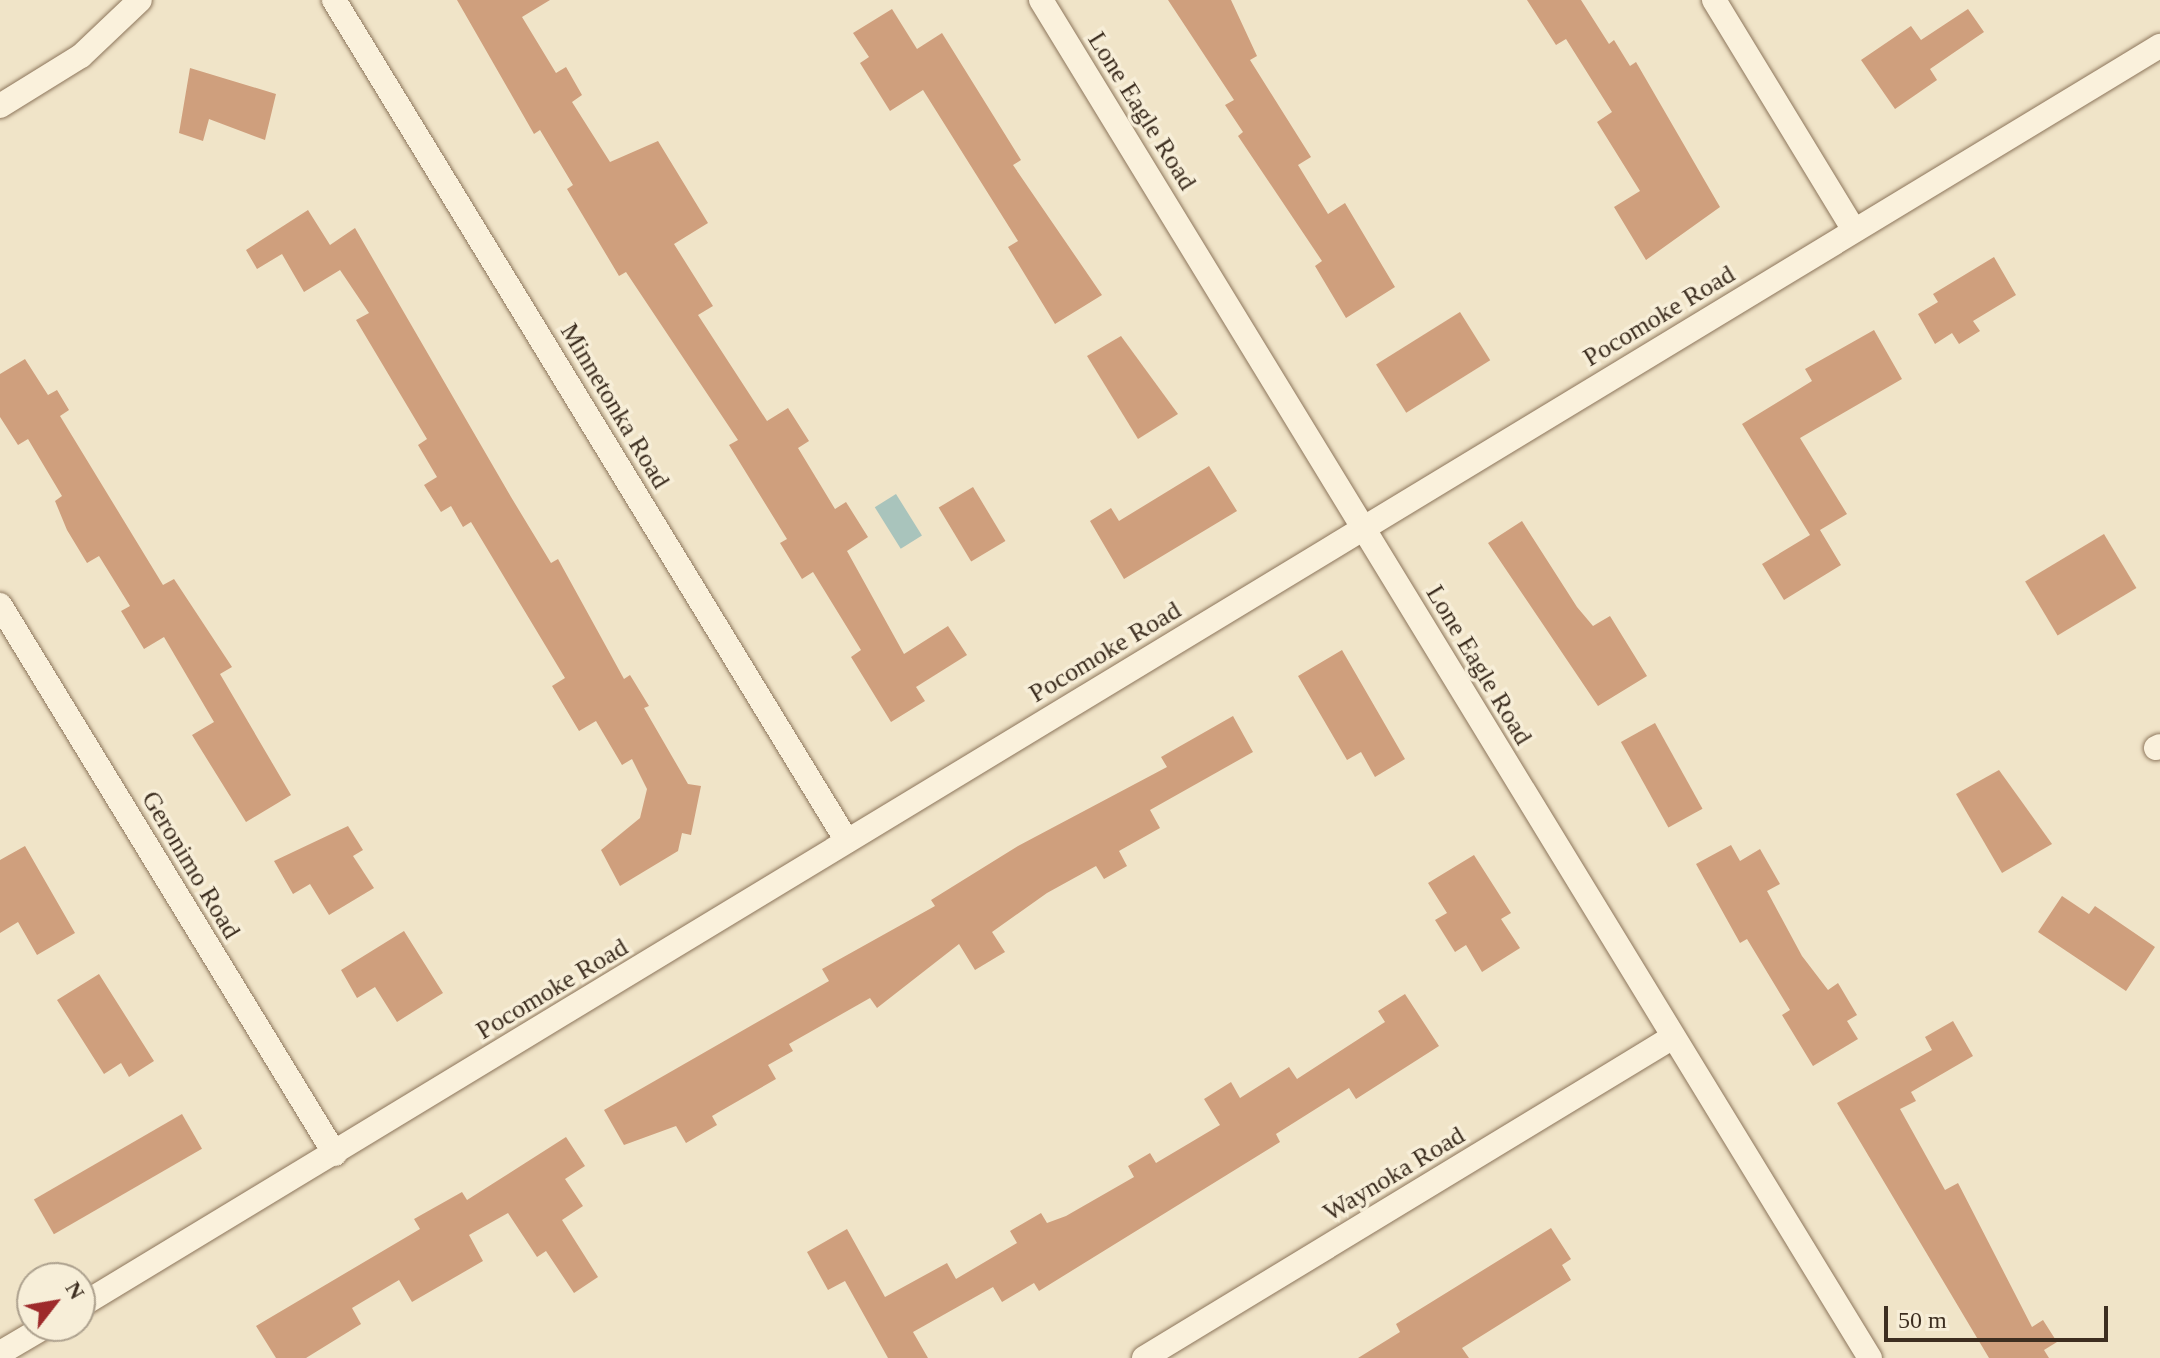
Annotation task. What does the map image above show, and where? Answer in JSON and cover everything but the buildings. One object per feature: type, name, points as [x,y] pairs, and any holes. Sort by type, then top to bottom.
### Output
[{"type":"street","points":[[0,106],[81,56],[140,0]]},
{"type":"street","name":"Minnetonka Road","points":[[334,0],[847,841]]},
{"type":"street","name":"Lone Eagle Road","points":[[1041,0],[1870,1358]]},
{"type":"street","points":[[1714,0],[1854,230]]},
{"type":"street","name":"Pocomoke Road","points":[[96,1296],[2160,46]]},
{"type":"street","name":"Geronimo Road","points":[[0,605],[335,1154]]},
{"type":"street","name":"Waynoka Road","points":[[1144,1358],[1673,1037]]},
{"type":"street","points":[[0,1353],[19,1342]]},
{"type":"water","points":[[896,494],[922,536],[901,549],[875,507]]}]
